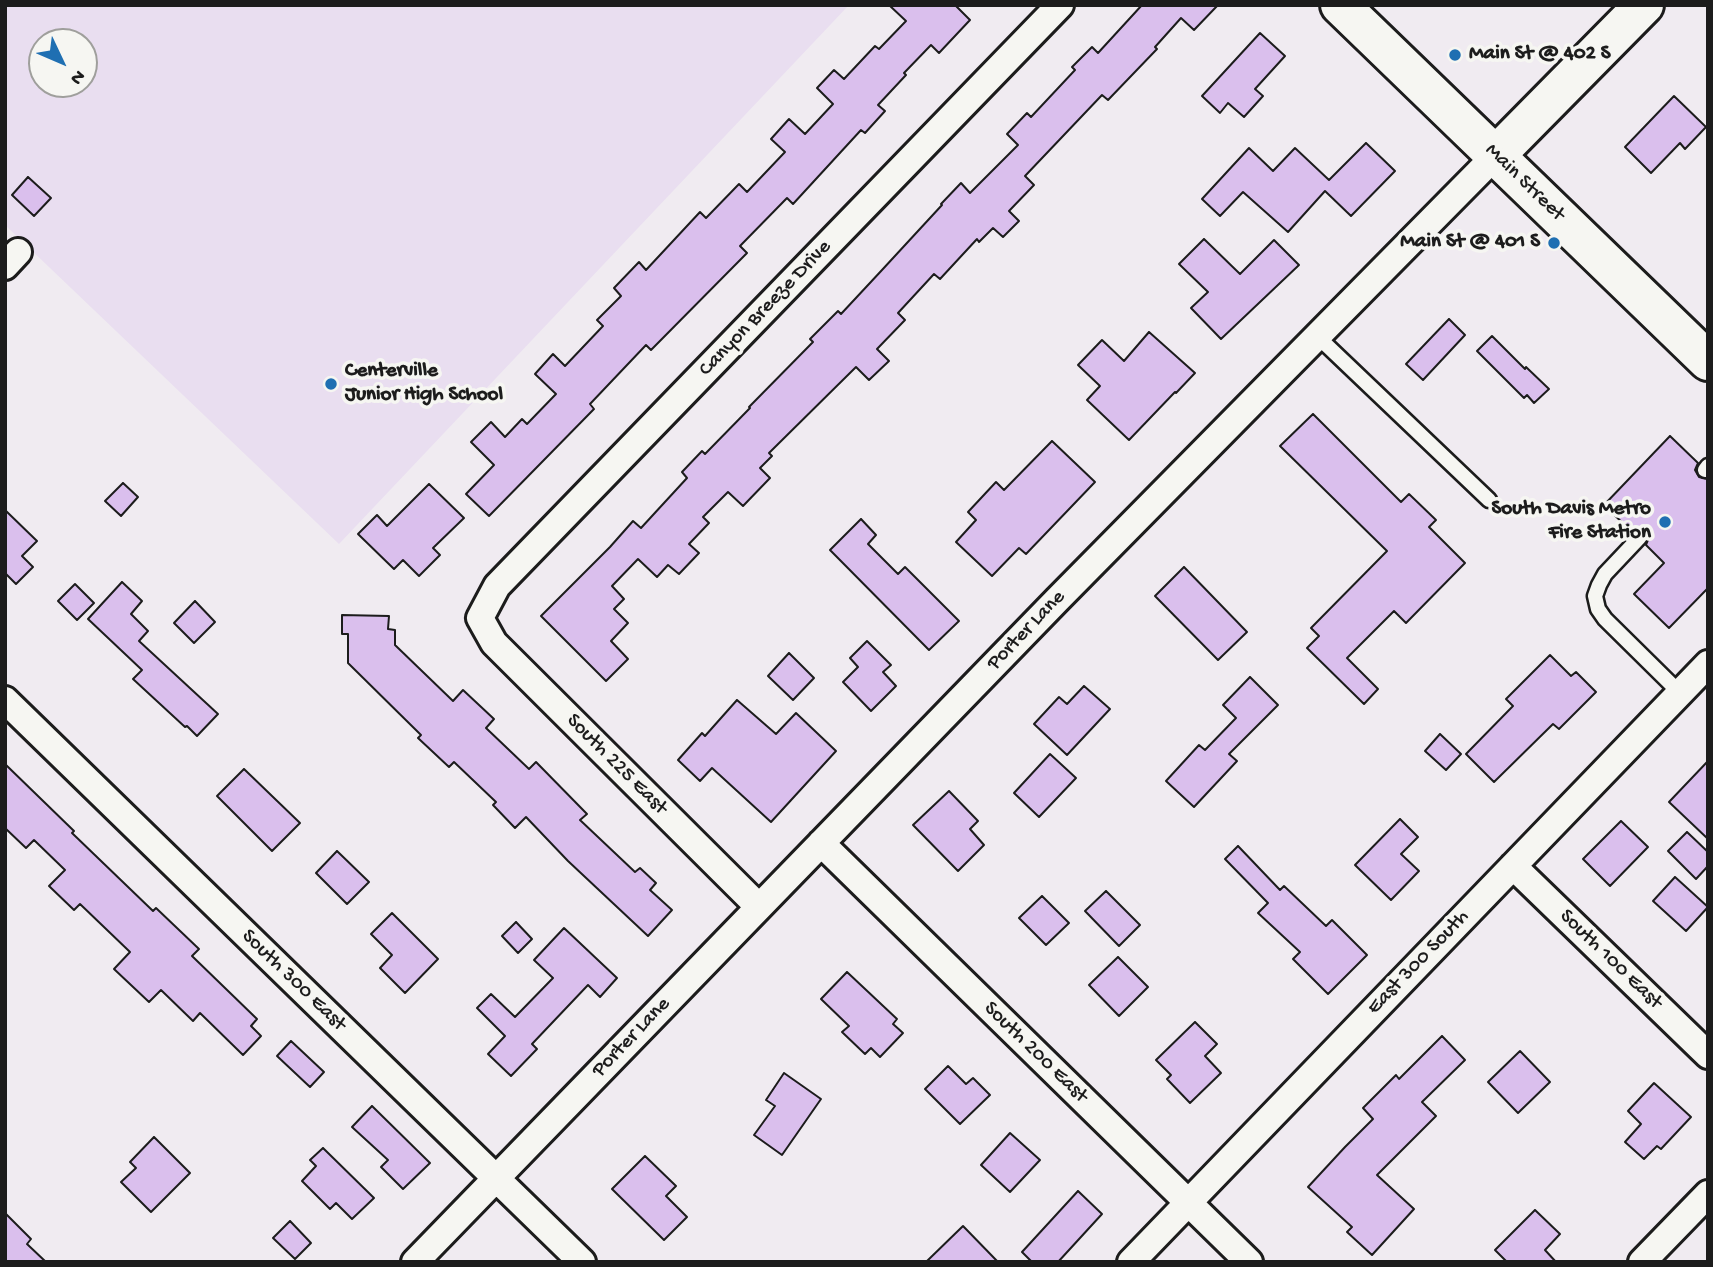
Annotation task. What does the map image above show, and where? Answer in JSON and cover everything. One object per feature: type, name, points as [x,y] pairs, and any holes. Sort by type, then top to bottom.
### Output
[{"type":"main road","name":"Main Street","points":[[1340,5],[1708,362]]},
{"type":"main road","name":"Porter Lane","points":[[1496,155],[1644,5]]},
{"type":"street","name":"Canyon Breeze Drive","points":[[480,618],[497,586],[1060,5]]},
{"type":"street","name":"Porter Lane","points":[[415,1262],[1048,608],[1496,155]]},
{"type":"street","name":"South 225 East","points":[[480,618],[494,643],[758,907]]},
{"type":"street","name":"East 300 South","points":[[1130,1262],[1708,664]]},
{"type":"street","name":"South 300 East","points":[[5,700],[582,1262]]},
{"type":"street","name":"South 200 East","points":[[821,844],[1249,1262]]},
{"type":"street","name":"South 100 East","points":[[1513,866],[1708,1055]]},
{"type":"street","points":[[1642,1262],[1708,1194]]},
{"type":"lane","points":[[1317,336],[1489,500]]},
{"type":"lane","points":[[1639,538],[1599,584],[1595,596],[1598,609],[1680,693]]},
{"type":"shaded area","name":"Centerville Junior High School","points":[[5,5],[849,5],[339,544],[5,225]]},
{"type":"building","points":[[889,5],[955,5],[970,20],[939,53],[931,45],[878,105],[885,111],[865,133],[861,130],[793,204],[787,198],[740,246],[747,253],[651,350],[646,345],[590,404],[594,409],[489,516],[466,494],[494,465],[471,442],[491,422],[505,437],[522,419],[527,424],[556,394],[535,374],[553,354],[565,366],[603,326],[597,320],[621,296],[614,288],[639,262],[646,270],[700,212],[706,218],[739,184],[747,192],[785,152],[771,139],[789,119],[805,134],[833,104],[817,88],[834,70],[844,79],[875,46],[879,49],[906,21]]},
{"type":"building","points":[[1142,5],[1218,5],[1194,30],[1181,18],[1155,47],[1157,49],[1108,100],[1102,95],[1025,176],[1034,185],[1009,211],[1019,221],[1003,237],[993,228],[979,242],[977,239],[940,279],[934,274],[898,313],[905,320],[877,349],[889,361],[869,380],[856,367],[769,453],[772,456],[760,468],[770,478],[743,506],[728,492],[703,517],[709,523],[689,544],[699,553],[679,574],[668,565],[657,577],[638,559],[612,586],[624,599],[614,609],[628,623],[611,641],[628,659],[606,681],[541,616],[633,521],[641,528],[687,478],[682,472],[702,451],[705,454],[750,408],[813,342],[810,339],[838,311],[841,314],[961,183],[970,193],[1018,145],[1007,134],[1027,113],[1031,117],[1075,70],[1072,67],[1092,47],[1098,53]]},
{"type":"building","points":[[1260,33],[1285,56],[1255,89],[1263,96],[1244,117],[1228,103],[1220,113],[1202,96]]},
{"type":"building","points":[[1674,96],[1706,127],[1685,149],[1680,143],[1651,173],[1625,147]]},
{"type":"building","points":[[1366,143],[1395,171],[1351,216],[1325,191],[1288,232],[1243,192],[1220,216],[1202,199],[1249,148],[1273,171],[1295,148],[1329,180]]},
{"type":"building","points":[[28,177],[51,198],[34,216],[12,195]]},
{"type":"building","points":[[1204,239],[1240,274],[1274,240],[1299,265],[1221,339],[1191,308],[1208,292],[1179,264]]},
{"type":"building","points":[[1449,319],[1465,335],[1423,380],[1406,364]]},
{"type":"building","points":[[1149,332],[1195,373],[1129,440],[1087,400],[1100,386],[1078,365],[1102,340],[1124,361]]},
{"type":"building","points":[[1492,336],[1549,389],[1534,403],[1527,395],[1524,398],[1477,351]]},
{"type":"building","points":[[1313,414],[1401,502],[1409,494],[1436,520],[1429,527],[1465,563],[1406,623],[1394,611],[1347,658],[1378,689],[1364,704],[1307,648],[1319,636],[1311,628],[1387,551],[1280,446]]},
{"type":"building","name":"South Davis Metro Fire Station","points":[[1670,436],[1698,463],[1695,470],[1699,477],[1708,479],[1708,588],[1669,628],[1634,594],[1664,563],[1646,545],[1646,532],[1641,529],[1632,532],[1604,505]]},
{"type":"building","points":[[1052,441],[1095,482],[1026,554],[1019,548],[992,576],[956,542],[976,520],[968,512],[996,482],[1004,490]]},
{"type":"building","points":[[123,483],[138,497],[121,516],[105,501]]},
{"type":"building","points":[[429,484],[464,518],[433,548],[440,555],[419,576],[403,560],[394,569],[358,534],[377,515],[387,526]]},
{"type":"building","points":[[5,510],[37,541],[22,556],[33,567],[16,584],[5,573]]},
{"type":"building","points":[[861,519],[876,535],[868,544],[898,574],[905,567],[959,621],[929,650],[830,550]]},
{"type":"building","points":[[1184,567],[1247,632],[1218,660],[1155,596]]},
{"type":"building","points":[[122,582],[142,601],[131,614],[148,631],[139,641],[218,714],[197,736],[133,679],[142,670],[88,619]]},
{"type":"building","points":[[75,584],[94,603],[77,620],[58,601]]},
{"type":"building","points":[[195,601],[215,622],[194,643],[174,623]]},
{"type":"building","points":[[342,615],[389,616],[388,629],[395,630],[395,645],[453,701],[463,690],[494,719],[486,728],[529,769],[536,762],[587,814],[580,820],[635,872],[640,868],[656,883],[650,890],[672,910],[648,936],[568,861],[526,817],[515,828],[493,805],[496,802],[454,762],[449,767],[418,738],[421,735],[348,663],[348,634],[342,634]]},
{"type":"building","points":[[867,641],[891,665],[883,672],[896,686],[871,711],[843,682],[858,667],[850,658]]},
{"type":"building","points":[[789,653],[814,678],[793,700],[768,676]]},
{"type":"building","points":[[1550,655],[1571,676],[1576,672],[1596,692],[1559,729],[1553,724],[1494,782],[1466,754],[1513,706],[1506,699]]},
{"type":"building","points":[[1250,677],[1278,705],[1229,754],[1237,761],[1194,807],[1166,781],[1199,745],[1205,750],[1236,718],[1223,705]]},
{"type":"building","points":[[1084,686],[1110,709],[1067,755],[1034,724],[1059,697],[1067,704]]},
{"type":"building","points":[[737,700],[776,734],[796,713],[836,751],[771,822],[712,768],[700,781],[678,760],[702,733],[705,736]]},
{"type":"building","points":[[1440,734],[1461,754],[1446,770],[1425,751]]},
{"type":"building","points":[[1050,754],[1076,778],[1039,817],[1014,793]]},
{"type":"building","points":[[1708,761],[1708,839],[1669,802]]},
{"type":"building","points":[[5,764],[153,911],[156,908],[199,949],[192,956],[257,1019],[251,1026],[261,1036],[243,1055],[200,1013],[193,1021],[161,990],[149,1002],[114,969],[130,952],[80,904],[74,910],[49,886],[65,870],[34,840],[26,848],[5,828]]},
{"type":"building","points":[[244,769],[300,823],[272,851],[217,796]]},
{"type":"building","points":[[949,791],[978,821],[970,829],[984,845],[958,871],[913,825]]},
{"type":"building","points":[[1400,819],[1418,837],[1401,854],[1419,871],[1391,900],[1355,865]]},
{"type":"building","points":[[1621,821],[1648,847],[1610,886],[1583,859]]},
{"type":"building","points":[[1687,832],[1708,852],[1708,866],[1696,879],[1668,851]]},
{"type":"building","points":[[1238,846],[1280,890],[1284,886],[1326,926],[1332,920],[1367,955],[1328,994],[1293,959],[1300,952],[1258,913],[1268,903],[1225,859]]},
{"type":"building","points":[[337,851],[369,882],[347,904],[316,873]]},
{"type":"building","points":[[1675,877],[1708,907],[1686,931],[1653,901]]},
{"type":"building","points":[[1106,891],[1140,925],[1119,946],[1085,911]]},
{"type":"building","points":[[1042,896],[1069,923],[1046,945],[1019,918]]},
{"type":"building","points":[[392,913],[438,959],[405,993],[380,968],[392,955],[371,934]]},
{"type":"building","points":[[516,922],[532,939],[518,953],[502,936]]},
{"type":"building","points":[[564,928],[617,978],[600,997],[588,985],[532,1044],[537,1049],[511,1076],[488,1054],[505,1036],[477,1008],[491,994],[515,1017],[553,978],[534,960]]},
{"type":"building","points":[[1118,957],[1148,987],[1119,1016],[1089,985]]},
{"type":"building","points":[[847,972],[897,1019],[893,1024],[903,1033],[880,1057],[871,1048],[865,1054],[842,1032],[849,1026],[821,999]]},
{"type":"building","points":[[1195,1022],[1217,1044],[1205,1056],[1221,1073],[1190,1103],[1167,1079],[1171,1075],[1156,1060]]},
{"type":"building","points":[[1442,1036],[1465,1060],[1422,1102],[1436,1116],[1377,1175],[1414,1209],[1372,1255],[1347,1232],[1352,1227],[1308,1187],[1373,1119],[1363,1108],[1396,1075],[1399,1079]]},
{"type":"building","points":[[291,1041],[324,1072],[310,1087],[277,1056]]},
{"type":"building","points":[[1520,1051],[1550,1082],[1518,1113],[1488,1082]]},
{"type":"building","points":[[948,1066],[966,1084],[973,1078],[990,1095],[960,1124],[925,1089]]},
{"type":"building","points":[[784,1073],[821,1099],[782,1155],[754,1135],[775,1106],[766,1100]]},
{"type":"building","points":[[1654,1083],[1691,1117],[1661,1149],[1657,1146],[1644,1159],[1625,1142],[1641,1124],[1628,1111]]},
{"type":"building","points":[[372,1106],[430,1163],[403,1189],[381,1167],[388,1160],[352,1127]]},
{"type":"building","points":[[1010,1133],[1040,1160],[1010,1192],[981,1165]]},
{"type":"building","points":[[154,1137],[190,1173],[151,1212],[121,1182],[136,1168],[130,1162]]},
{"type":"building","points":[[323,1148],[374,1198],[352,1219],[336,1203],[330,1209],[302,1181],[316,1166],[310,1160]]},
{"type":"building","points":[[645,1156],[676,1186],[666,1196],[687,1217],[664,1240],[612,1189]]},
{"type":"building","points":[[1078,1191],[1102,1214],[1058,1262],[1032,1262],[1022,1252]]},
{"type":"building","points":[[1535,1210],[1560,1234],[1545,1250],[1556,1262],[1507,1262],[1495,1250]]},
{"type":"building","points":[[5,1213],[31,1239],[27,1244],[46,1262],[5,1262]]},
{"type":"building","points":[[290,1221],[311,1243],[295,1259],[273,1238]]},
{"type":"building","points":[[963,1226],[998,1262],[926,1262]]},
{"type":"place","name":"Main St @ 402 S","points":[[1455,55]]},
{"type":"place","name":"Main St @ 401 S","points":[[1554,243]]},
{"type":"place","name":"Centerville Junior High School","points":[[331,384]]},
{"type":"place","name":"South Davis Metro Fire Station","points":[[1665,522]]}]
